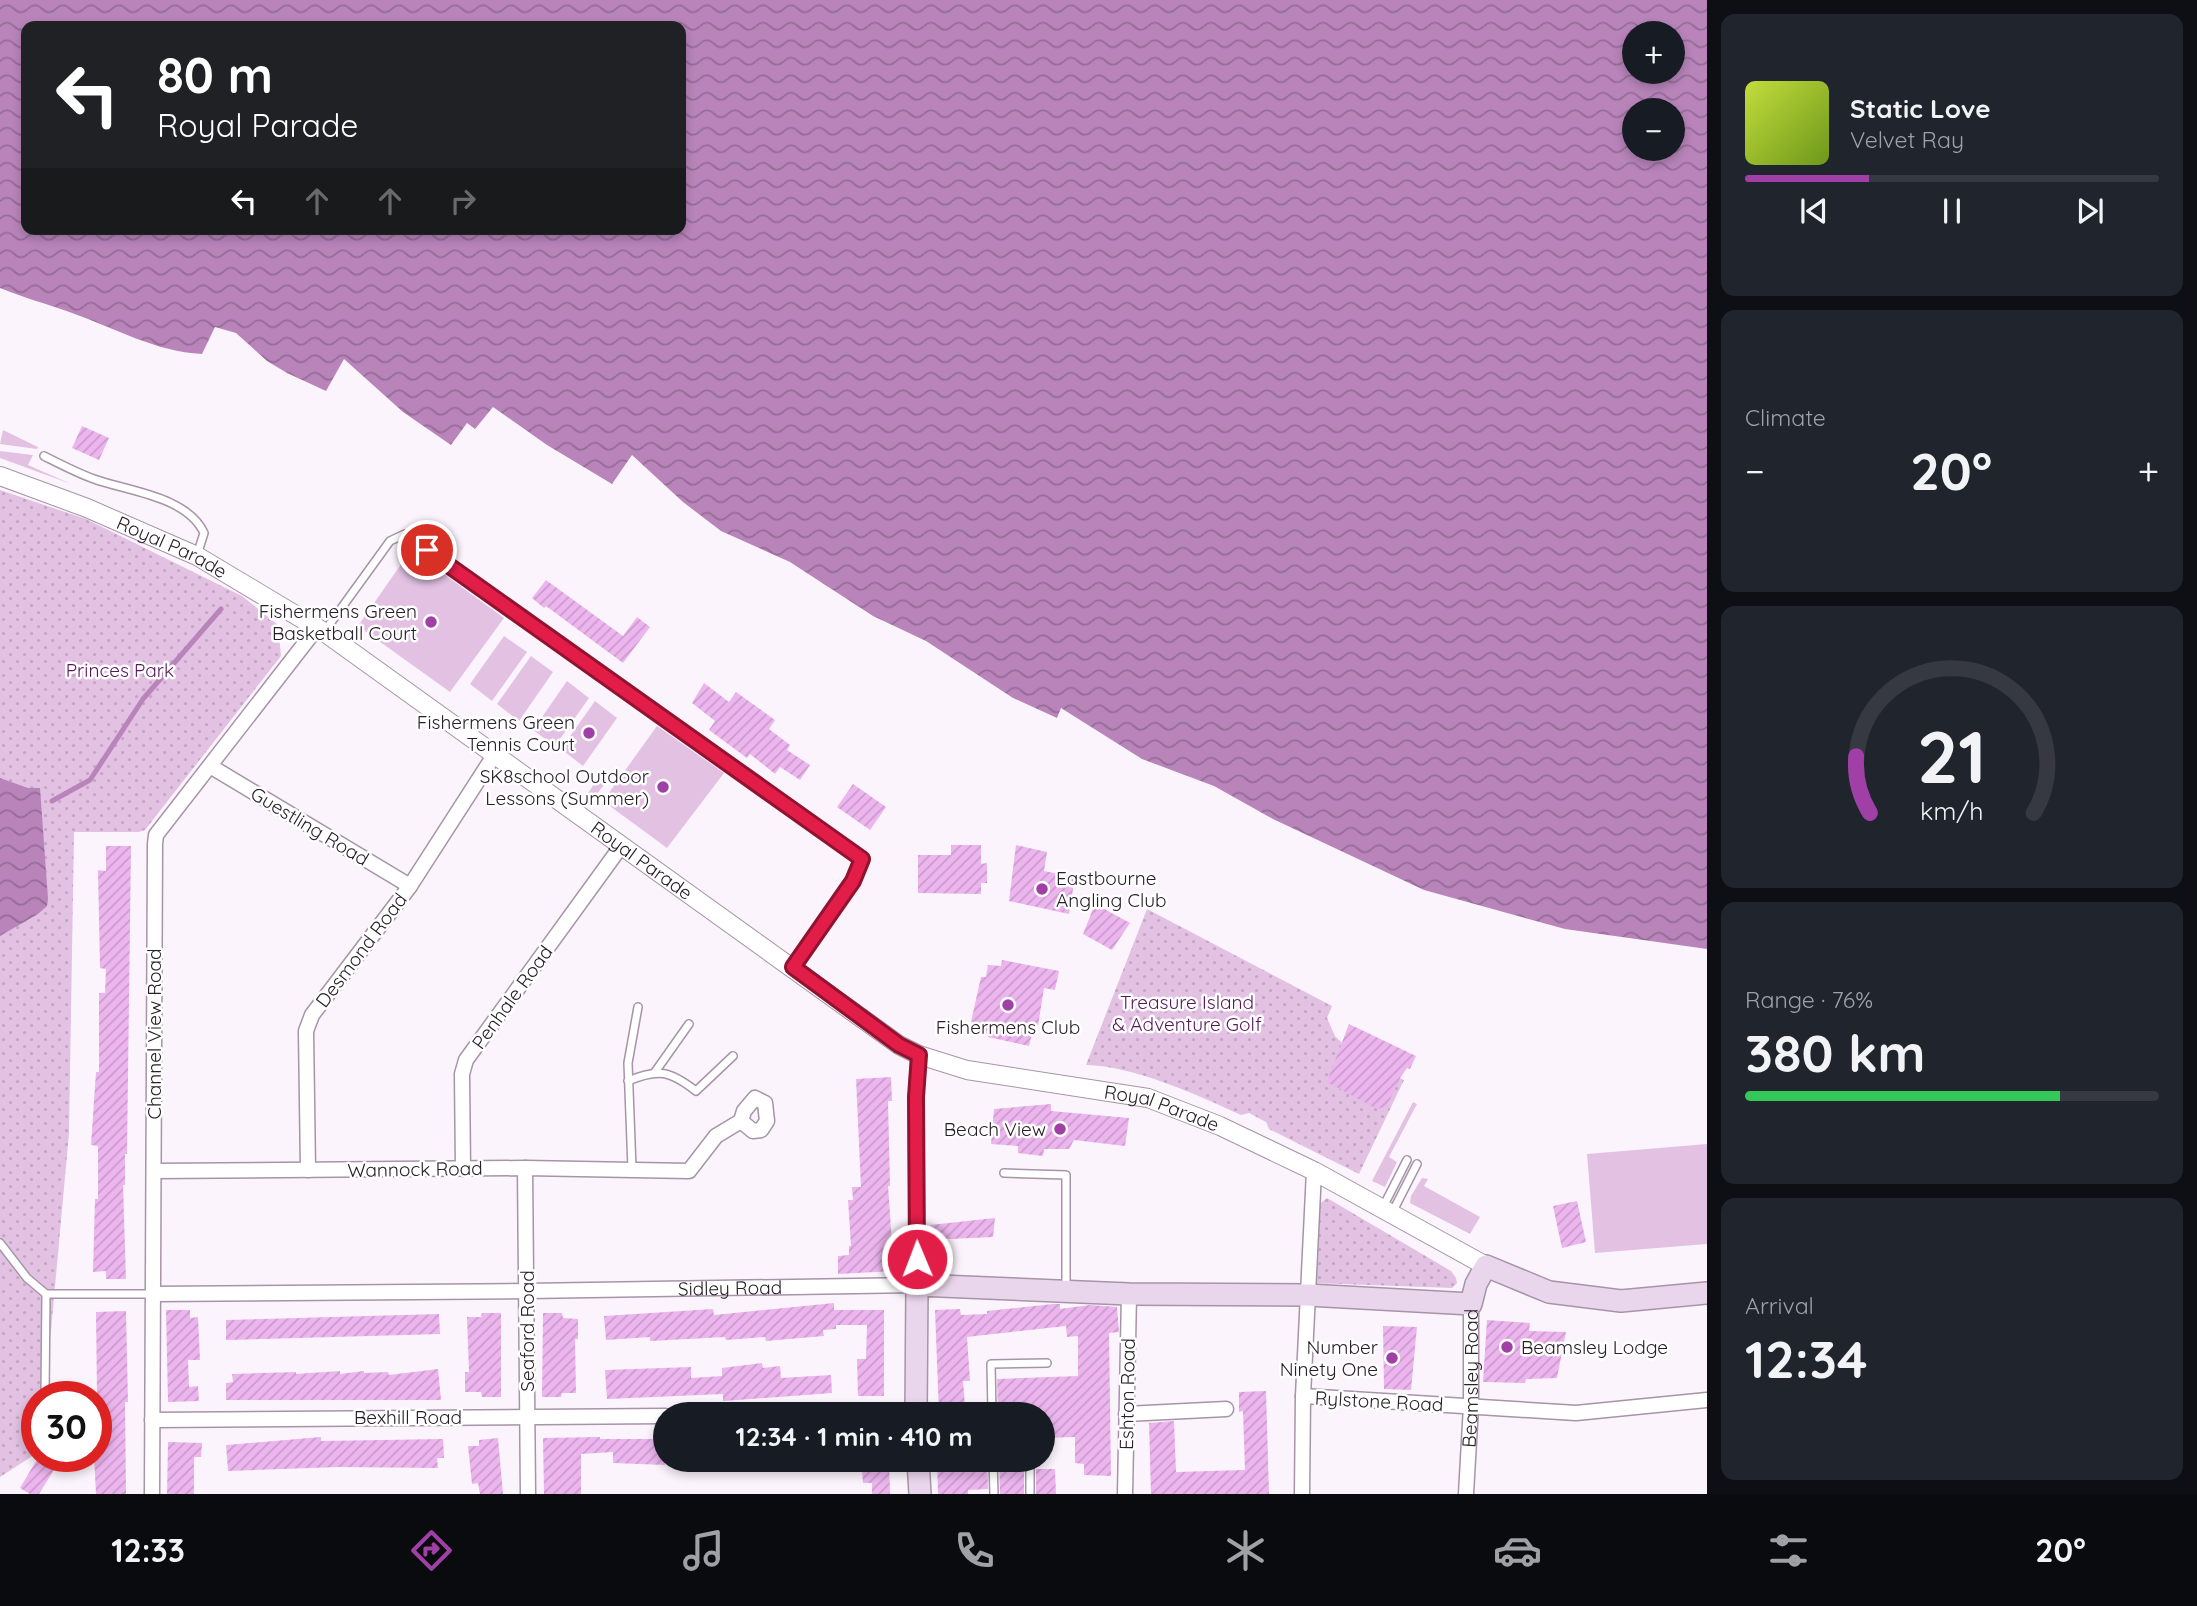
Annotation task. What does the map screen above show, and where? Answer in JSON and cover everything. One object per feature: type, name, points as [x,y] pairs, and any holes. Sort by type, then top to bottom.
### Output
[{"type":"main road","name":"Royal Parade","points":[[1486,1266],[1549,1292],[1621,1301],[1707,1293]]},
{"type":"main road","name":"Beamsley Road","points":[[1471,1304],[1476,1284],[1486,1266]]},
{"type":"main road","name":"Sidley Road","points":[[917,1285],[1129,1294],[1308,1295]]},
{"type":"main road","points":[[916,1402],[917,1285]]},
{"type":"main road","points":[[1308,1295],[1471,1304]]},
{"type":"main road","points":[[919,1472],[920,1494]]},
{"type":"street","name":"Royal Parade","points":[[0,476],[87,508],[197,556],[320,630],[899,1045],[919,1055],[967,1070],[1147,1098],[1220,1126],[1314,1171],[1486,1266]]},
{"type":"street","name":"Channel View Road","points":[[152,1494],[156,835],[320,630]]},
{"type":"street","name":"Desmond Road","points":[[308,1170],[306,1031],[312,1014],[410,886],[495,754]]},
{"type":"street","name":"Guestling Road","points":[[210,766],[410,886]]},
{"type":"street","name":"Penhale Road","points":[[463,1169],[462,1074],[466,1060],[622,845]]},
{"type":"street","points":[[917,1285],[916,1097],[919,1055]]},
{"type":"street","name":"Wannock Road","points":[[154,1171],[525,1168],[689,1171],[716,1136],[741,1121]]},
{"type":"street","name":"Seaford Road","points":[[525,1168],[528,1494]]},
{"type":"street","points":[[1302,1494],[1303,1396],[1314,1171]]},
{"type":"street","name":"Sidley Road","points":[[152,1294],[917,1285]]},
{"type":"street","name":"Eshton Road","points":[[1125,1494],[1129,1294]]},
{"type":"street","name":"Beamsley Road","points":[[1466,1494],[1471,1406],[1471,1304]]},
{"type":"street","name":"Rylstone Road","points":[[1303,1396],[1576,1413],[1707,1400]]},
{"type":"street","points":[[1126,1414],[1226,1409]]},
{"type":"street","name":"Bexhill Road","points":[[152,1420],[653,1416]]},
{"type":"lane","points":[[44,456],[94,479],[153,495],[187,514],[204,533],[197,556]]},
{"type":"lane","points":[[320,630],[390,541],[405,534],[862,859],[853,881],[793,967]]},
{"type":"lane","points":[[632,1170],[628,1063],[638,1007]]},
{"type":"lane","points":[[655,1072],[689,1024]]},
{"type":"lane","points":[[628,1081],[663,1071],[696,1091],[733,1056]]},
{"type":"lane","points":[[1387,1210],[1407,1160]]},
{"type":"lane","points":[[1387,1210],[1417,1164]]},
{"type":"lane","points":[[1004,1173],[1066,1175],[1066,1292]]},
{"type":"lane","points":[[0,1244],[27,1278],[46,1294],[152,1294]]},
{"type":"lane","points":[[45,1381],[46,1294]]},
{"type":"lane","points":[[992,1402],[991,1364],[1047,1363]]},
{"type":"lane","points":[[993,1472],[994,1494]]},
{"type":"lane","points":[[1030,1472],[1030,1494]]},
{"type":"green space","points":[[3,430],[38,447],[37,449],[0,444]]},
{"type":"green space","points":[[0,451],[33,455],[28,465],[71,484],[0,458]]},
{"type":"green space","name":"Princes Park","points":[[0,490],[86,519],[242,596],[278,625],[281,656],[145,830],[74,832],[69,1133],[46,1381],[21,1381],[21,1463],[0,1477]]},
{"type":"green space","name":"Fishermens Green Basketball Court","points":[[411,550],[504,618],[450,692],[358,626]]},
{"type":"green space","name":"Fishermens Green Tennis Court","points":[[504,636],[527,652],[492,701],[470,684]]},
{"type":"green space","name":"Fishermens Green Tennis Court","points":[[531,656],[553,672],[519,721],[497,704]]},
{"type":"green space","name":"Fishermens Green Tennis Court","points":[[567,681],[589,698],[555,746],[533,730]]},
{"type":"green space","name":"Fishermens Green Tennis Court","points":[[595,701],[617,718],[583,766],[561,749]]},
{"type":"green space","name":"SK8school Outdoor Lessons (Summer)","points":[[657,726],[724,773],[667,848],[603,801]]},
{"type":"green space","points":[[599,776],[607,781],[592,800],[587,795]]},
{"type":"green space","name":"Treasure Island & Adventure Golf","points":[[1147,909],[1332,1006],[1327,1018],[1335,1036],[1343,1044],[1342,1049],[1404,1080],[1359,1174],[1269,1129],[1266,1122],[1249,1113],[1241,1115],[1145,1076],[1086,1065]]},
{"type":"green space","points":[[1413,1102],[1417,1104],[1389,1157],[1397,1162],[1385,1187],[1372,1181]]},
{"type":"green space","points":[[1707,1144],[1707,1244],[1595,1253],[1587,1154]]},
{"type":"green space","points":[[1422,1178],[1428,1179],[1424,1186],[1480,1217],[1470,1234],[1410,1203],[1411,1196]]},
{"type":"green space","points":[[1327,1198],[1451,1271],[1457,1283],[1452,1288],[1314,1283],[1317,1206]]},
{"type":"water","points":[[0,0],[1707,0],[1707,949],[1565,929],[1424,890],[1273,819],[1214,786],[1142,759],[1061,708],[1057,718],[1013,698],[926,641],[873,616],[790,562],[721,531],[683,502],[632,455],[612,484],[547,445],[493,407],[475,429],[467,423],[451,445],[403,412],[344,359],[326,391],[267,361],[236,333],[215,327],[202,354],[185,352],[152,344],[0,288]]},
{"type":"water","points":[[0,778],[28,788],[40,788],[48,899],[47,906],[38,914],[0,936]]},
{"type":"building","points":[[82,426],[109,438],[99,460],[72,448]]},
{"type":"building","points":[[546,580],[623,636],[637,617],[650,627],[623,663],[532,598]]},
{"type":"building","points":[[704,683],[729,702],[736,692],[775,720],[769,729],[790,745],[787,750],[810,765],[800,780],[780,767],[775,774],[750,754],[747,758],[709,730],[715,721],[692,703]]},
{"type":"building","points":[[853,784],[886,807],[870,830],[837,807]]},
{"type":"building","points":[[951,845],[981,845],[981,864],[987,863],[987,883],[981,883],[981,894],[918,893],[918,855],[951,855]]},
{"type":"building","name":"Eastbourne Angling Club","points":[[1016,845],[1047,852],[1044,871],[1075,877],[1069,914],[1009,901]]},
{"type":"building","points":[[106,846],[131,846],[127,1154],[123,1185],[126,1279],[106,1279],[106,1271],[93,1272],[95,1199],[98,1199],[98,1146],[91,1145],[96,1072],[99,1072],[99,993],[105,993],[106,969],[100,968],[98,870],[106,871]]},
{"type":"building","points":[[1095,904],[1130,923],[1112,950],[1083,934]]},
{"type":"building","name":"Fishermens Club","points":[[1002,960],[1059,971],[1055,990],[1044,988],[1038,1026],[1034,1026],[1029,1046],[988,1037],[988,1034],[976,1031],[978,1025],[971,1022],[981,977],[986,977],[988,965],[1001,966]]},
{"type":"building","points":[[1349,1024],[1416,1056],[1410,1069],[1407,1068],[1400,1078],[1387,1106],[1377,1109],[1327,1082]]},
{"type":"building","points":[[891,1077],[892,1101],[888,1101],[888,1186],[894,1271],[838,1274],[838,1256],[849,1255],[851,1246],[848,1200],[853,1200],[852,1187],[861,1187],[856,1079]]},
{"type":"building","name":"Beach View","points":[[1051,1104],[1051,1111],[1129,1118],[1125,1146],[1074,1140],[1069,1149],[1044,1149],[1043,1156],[1018,1153],[1018,1146],[991,1144],[994,1109]]},
{"type":"building","points":[[1577,1201],[1586,1242],[1562,1248],[1553,1206]]},
{"type":"building","points":[[995,1218],[993,1237],[930,1240],[930,1225]]},
{"type":"building","points":[[834,1303],[834,1310],[884,1310],[884,1396],[858,1396],[857,1359],[866,1359],[867,1325],[836,1325],[836,1329],[823,1330],[824,1336],[766,1341],[765,1337],[726,1340],[725,1337],[650,1341],[650,1337],[606,1340],[604,1316],[713,1309],[714,1315]]},
{"type":"building","points":[[1053,1304],[1060,1304],[1060,1309],[1090,1305],[1117,1307],[1119,1332],[1109,1333],[1111,1476],[1084,1475],[1084,1464],[1075,1463],[1075,1437],[1055,1438],[1055,1402],[998,1402],[997,1379],[1078,1376],[1078,1336],[1067,1337],[1066,1326],[967,1337],[970,1381],[963,1381],[965,1402],[939,1402],[935,1310],[960,1309],[961,1315],[987,1314],[987,1311]]},
{"type":"building","points":[[166,1310],[190,1310],[190,1318],[198,1317],[200,1360],[188,1360],[189,1387],[198,1386],[199,1401],[168,1402]]},
{"type":"building","points":[[126,1311],[126,1494],[96,1494],[95,1472],[112,1472],[112,1381],[97,1381],[96,1312]]},
{"type":"building","points":[[482,1313],[501,1313],[501,1397],[482,1397],[481,1392],[465,1392],[465,1372],[469,1372],[467,1317],[481,1317]]},
{"type":"building","points":[[543,1313],[562,1313],[563,1318],[578,1319],[578,1339],[575,1339],[576,1393],[562,1393],[561,1397],[542,1397]]},
{"type":"building","points":[[439,1314],[440,1334],[226,1340],[226,1320]]},
{"type":"building","name":"Beamsley Lodge","points":[[1487,1320],[1530,1323],[1529,1331],[1566,1332],[1557,1378],[1526,1379],[1525,1383],[1483,1382]]},
{"type":"building","points":[[1383,1326],[1417,1327],[1411,1390],[1384,1389]]},
{"type":"building","points":[[762,1363],[763,1368],[780,1366],[781,1378],[831,1375],[832,1393],[723,1401],[723,1394],[607,1399],[605,1370],[691,1367],[691,1378],[722,1376],[722,1368]]},
{"type":"building","points":[[438,1369],[441,1400],[226,1400],[226,1383],[233,1382],[232,1374],[340,1371],[340,1374],[364,1371],[388,1372],[389,1375]]},
{"type":"building","points":[[1266,1391],[1269,1494],[1151,1494],[1149,1423],[1174,1421],[1176,1472],[1245,1470],[1243,1411],[1239,1412],[1239,1392]]},
{"type":"building","points":[[321,1437],[321,1441],[443,1439],[444,1458],[437,1458],[438,1468],[339,1467],[228,1471],[226,1445]]},
{"type":"building","points":[[498,1438],[503,1494],[480,1494],[478,1483],[472,1484],[468,1446],[479,1446],[479,1440]]},
{"type":"building","points":[[543,1438],[653,1439],[653,1465],[613,1463],[613,1452],[581,1454],[581,1494],[544,1494]]},
{"type":"building","points":[[168,1442],[202,1443],[201,1457],[194,1457],[194,1494],[167,1494]]},
{"type":"building","points":[[1055,1469],[1056,1494],[1036,1494],[1036,1472],[1055,1472]]},
{"type":"building","points":[[30,1472],[53,1472],[39,1494],[30,1494],[20,1488]]},
{"type":"building","points":[[862,1472],[889,1472],[890,1494],[872,1494],[872,1483],[863,1483]]},
{"type":"building","points":[[937,1472],[987,1472],[988,1489],[968,1490],[968,1494],[938,1494]]},
{"type":"building","points":[[999,1472],[1024,1472],[1024,1494],[1000,1494]]},
{"type":"waterway","points":[[52,801],[90,780],[143,699],[221,609]]},
{"type":"place","name":"Fishermens Green Basketball Court","points":[[431,622]]},
{"type":"place","name":"Fishermens Green Tennis Court","points":[[589,733]]},
{"type":"place","name":"SK8school Outdoor Lessons (Summer)","points":[[663,787]]},
{"type":"place","name":"Eastbourne Angling Club","points":[[1042,889]]},
{"type":"place","name":"Fishermens Club","points":[[1008,1005]]},
{"type":"place","name":"Beach View","points":[[1060,1129]]},
{"type":"place","name":"Beamsley Lodge","points":[[1507,1347]]},
{"type":"place","name":"Number Ninety One","points":[[1392,1358]]},
{"type":"route","points":[[427,550],[862,859],[853,881],[793,967],[899,1045],[919,1055],[916,1097],[917,1259]]}]
